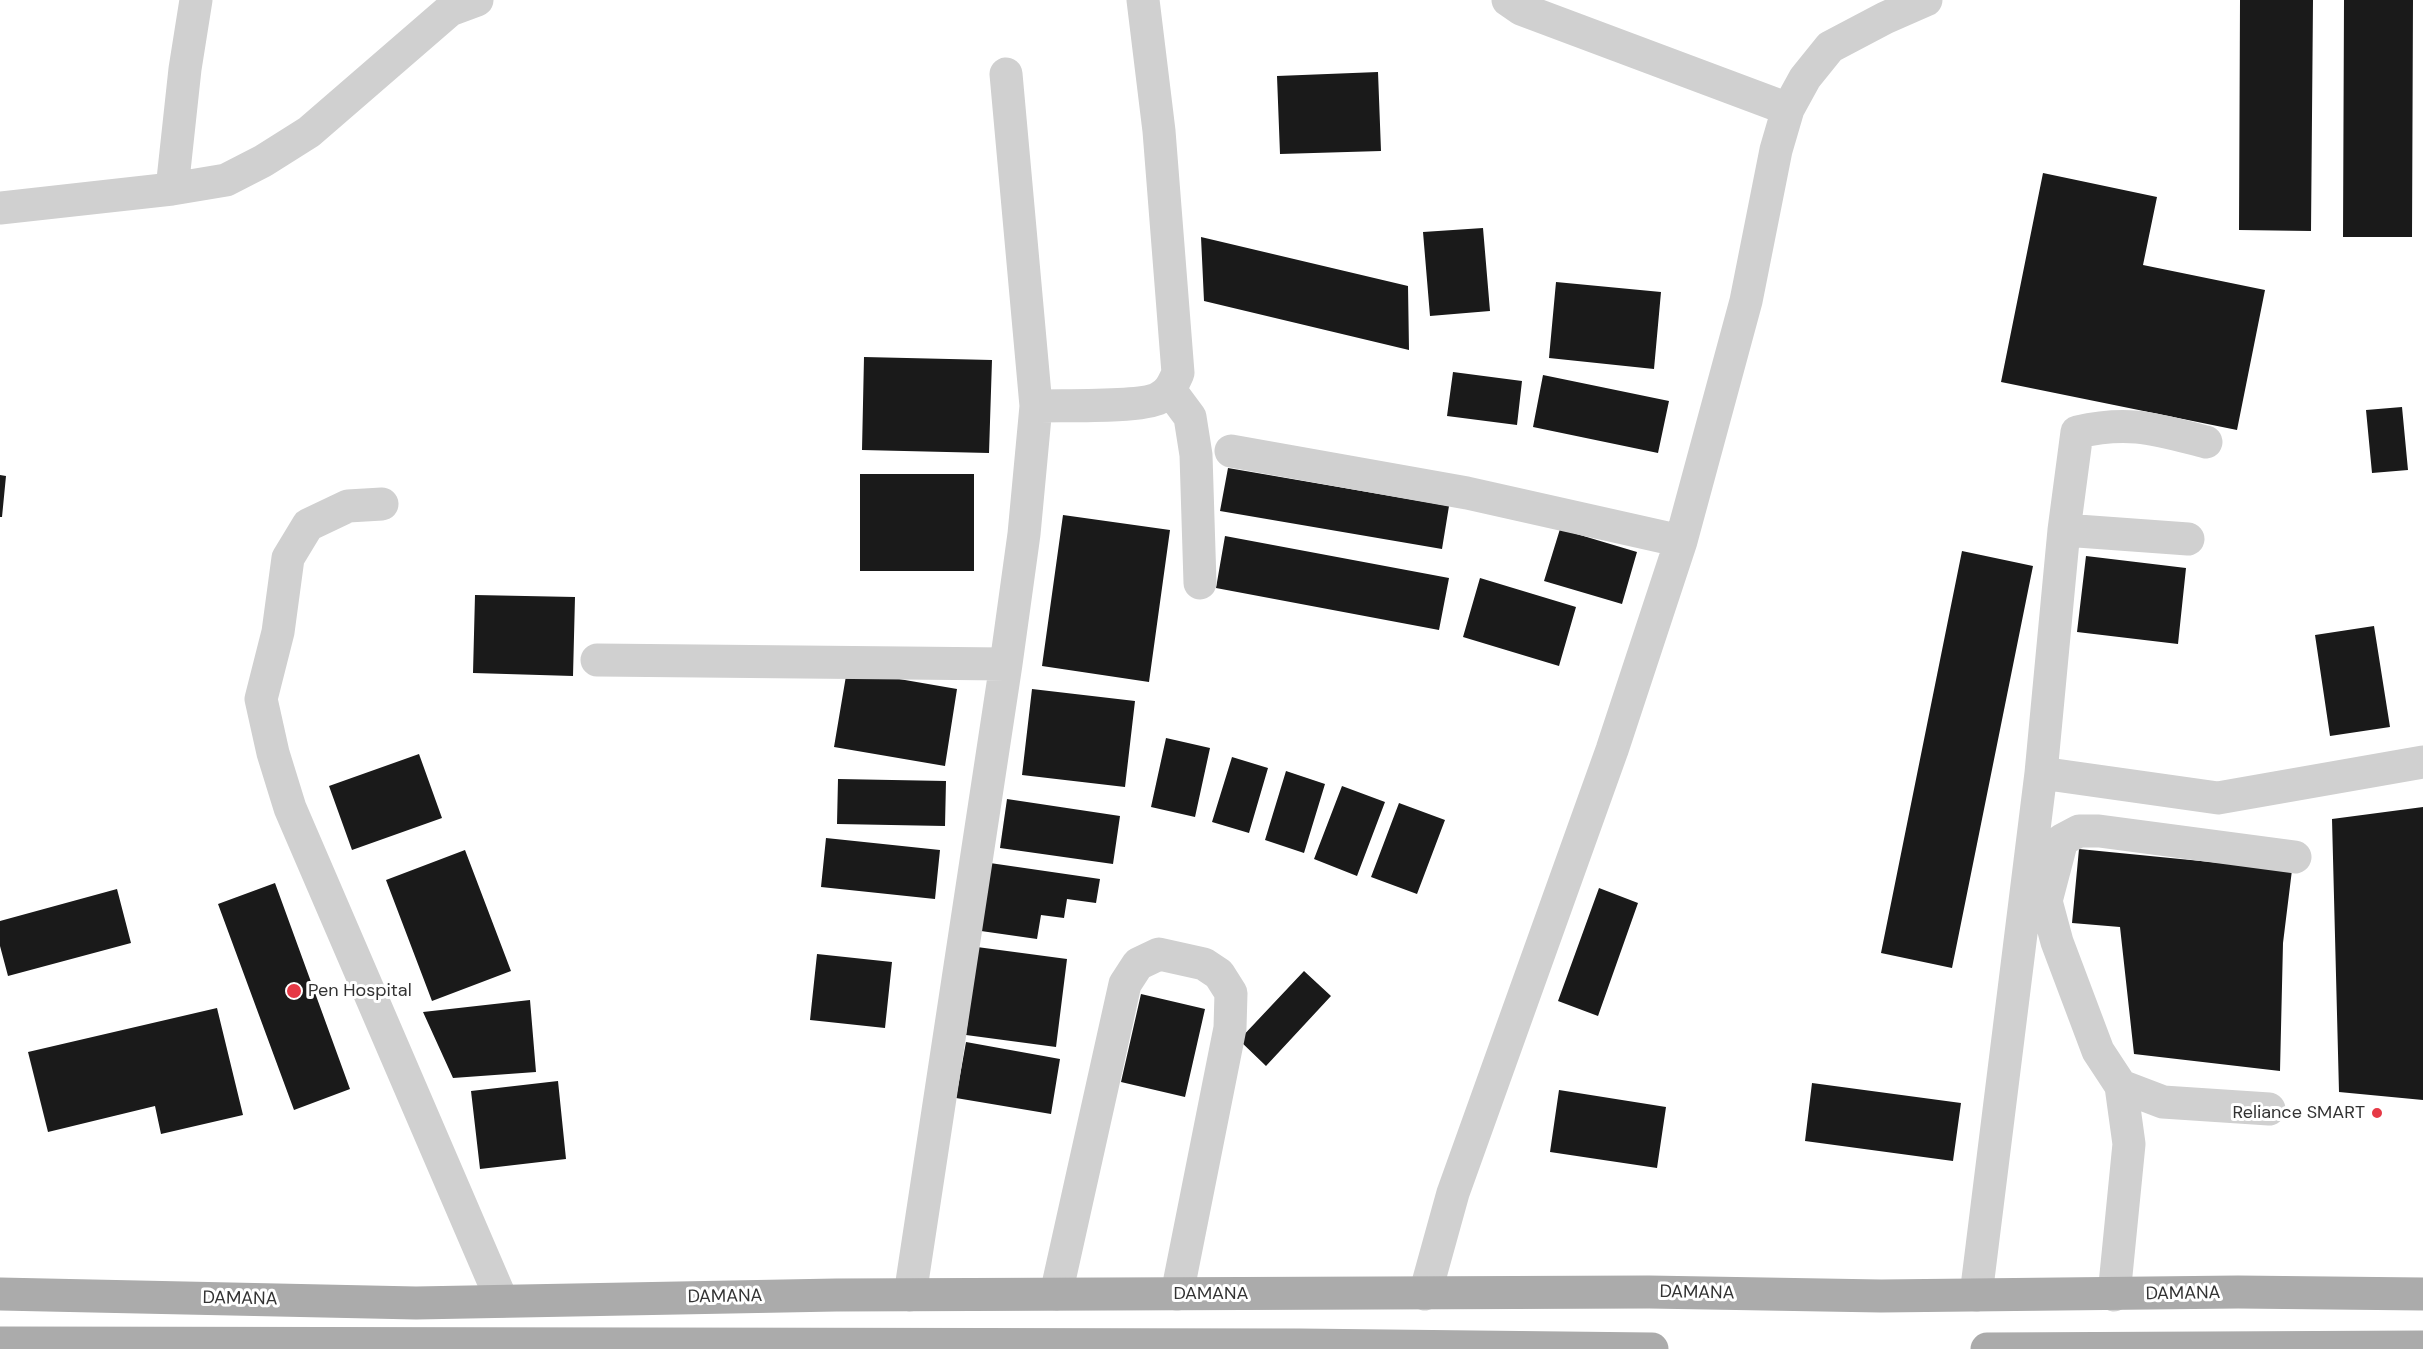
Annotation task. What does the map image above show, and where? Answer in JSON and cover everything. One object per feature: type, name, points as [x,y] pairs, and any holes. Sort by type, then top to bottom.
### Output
[{"type":"main road","name":"DAMANA","points":[[0,1294],[416,1303],[910,1294],[1649,1292],[1881,1296],[2238,1292],[2423,1294]]},
{"type":"main road","points":[[0,1343],[1652,1349]]},
{"type":"main road","points":[[1987,1349],[2423,1347]]},
{"type":"street","points":[[172,189],[185,69],[196,0]]},
{"type":"street","points":[[0,208],[172,189],[225,180],[263,161],[309,132],[450,10],[477,0]]},
{"type":"street","points":[[1036,406],[1134,403],[1157,400],[1170,390],[1178,373],[1159,131],[1143,0]]},
{"type":"street","points":[[1508,0],[1521,9],[1788,109]]},
{"type":"street","points":[[1425,1294],[1453,1193],[1612,750],[1682,541],[1746,301],[1776,150],[1788,109],[1805,78],[1830,47],[1885,18],[1926,0]]},
{"type":"street","points":[[910,1294],[1006,664],[1024,534],[1036,406],[1006,74]]},
{"type":"street","points":[[1170,390],[1190,417],[1196,455],[1200,583]]},
{"type":"street","points":[[1976,1295],[2041,773],[2064,530],[2077,432],[2106,426],[2140,426],[2206,442]]},
{"type":"street","points":[[1231,451],[1467,493],[1682,541]]},
{"type":"street","points":[[381,504],[348,506],[308,525],[288,558],[278,632],[261,699],[273,753],[290,808],[502,1301]]},
{"type":"street","points":[[2064,530],[2188,539]]},
{"type":"street","points":[[597,660],[1006,664]]},
{"type":"street","points":[[2041,773],[2218,798],[2423,762]]},
{"type":"street","points":[[2114,1295],[2129,1144],[2121,1086],[2098,1051],[2057,942],[2046,901],[2062,840],[2079,831],[2099,831],[2295,857]]},
{"type":"street","points":[[1056,1294],[1125,984],[1138,964],[1159,954],[1204,964],[1218,974],[1231,993],[1230,1028],[1177,1294]]},
{"type":"street","points":[[2121,1086],[2163,1102],[2268,1109]]},
{"type":"building","points":[[2240,0],[2313,0],[2311,231],[2239,230]]},
{"type":"building","points":[[2344,0],[2413,0],[2412,237],[2343,237]]},
{"type":"building","points":[[1378,72],[1381,151],[1280,154],[1277,76]]},
{"type":"building","points":[[2043,173],[2157,197],[2143,265],[2265,290],[2237,430],[2001,382]]},
{"type":"building","points":[[1483,228],[1490,311],[1430,316],[1423,232]]},
{"type":"building","points":[[1201,237],[1408,286],[1409,350],[1204,301]]},
{"type":"building","points":[[1556,282],[1661,292],[1654,369],[1549,358]]},
{"type":"building","points":[[864,357],[992,360],[989,453],[862,450]]},
{"type":"building","points":[[1453,372],[1522,381],[1517,425],[1447,416]]},
{"type":"building","points":[[1543,375],[1669,401],[1658,453],[1533,427]]},
{"type":"building","points":[[2402,407],[2408,470],[2372,473],[2366,410]]},
{"type":"building","points":[[1228,468],[1449,506],[1442,549],[1220,511]]},
{"type":"building","points":[[860,474],[974,474],[974,571],[860,571]]},
{"type":"building","points":[[0,475],[6,476],[2,517],[0,517]]},
{"type":"building","points":[[1063,515],[1170,530],[1149,682],[1042,666]]},
{"type":"building","points":[[1560,529],[1637,552],[1622,604],[1544,581]]},
{"type":"building","points":[[1225,536],[1449,578],[1439,630],[1216,588]]},
{"type":"building","points":[[1962,551],[2033,566],[1952,968],[1881,953]]},
{"type":"building","points":[[2086,556],[2186,568],[2178,644],[2077,632]]},
{"type":"building","points":[[1480,578],[1576,607],[1559,666],[1463,637]]},
{"type":"building","points":[[475,595],[575,597],[573,676],[473,673]]},
{"type":"building","points":[[2374,626],[2390,727],[2330,736],[2315,635]]},
{"type":"building","points":[[847,670],[957,689],[945,766],[834,747]]},
{"type":"building","points":[[1032,689],[1135,701],[1125,787],[1022,775]]},
{"type":"building","points":[[1166,738],[1210,748],[1195,817],[1151,807]]},
{"type":"building","points":[[419,754],[442,818],[352,850],[329,786]]},
{"type":"building","points":[[1232,757],[1268,768],[1249,833],[1212,822]]},
{"type":"building","points":[[1286,771],[1325,784],[1304,853],[1265,840]]},
{"type":"building","points":[[838,779],[946,781],[945,826],[837,824]]},
{"type":"building","points":[[1342,786],[1385,802],[1357,876],[1314,859]]},
{"type":"building","points":[[1007,799],[1120,816],[1113,864],[1000,848]]},
{"type":"building","points":[[1399,803],[1445,820],[1417,894],[1371,877]]},
{"type":"building","points":[[2423,807],[2423,1100],[2339,1092],[2332,819]]},
{"type":"building","points":[[826,838],[940,850],[935,899],[821,887]]},
{"type":"building","points":[[2079,849],[2292,870],[2283,943],[2280,1071],[2134,1054],[2120,927],[2072,923]]},
{"type":"building","points":[[465,850],[511,971],[432,1001],[386,880]]},
{"type":"building","points":[[990,863],[1100,879],[1096,903],[1067,899],[1064,918],[1041,915],[1037,939],[981,931]]},
{"type":"building","points":[[275,883],[350,1089],[294,1110],[218,904]]},
{"type":"building","points":[[1599,888],[1638,903],[1598,1016],[1558,1001]]},
{"type":"building","points":[[117,889],[131,943],[8,976],[0,946],[0,921]]},
{"type":"building","points":[[977,947],[1067,959],[1056,1047],[966,1035]]},
{"type":"building","points":[[817,954],[892,962],[885,1028],[810,1020]]},
{"type":"building","points":[[1304,971],[1331,996],[1266,1066],[1239,1040]]},
{"type":"building","points":[[1141,994],[1205,1009],[1185,1097],[1121,1082]]},
{"type":"building","points":[[530,1000],[536,1072],[453,1078],[423,1012]]},
{"type":"building","points":[[217,1008],[243,1115],[161,1134],[155,1106],[48,1132],[28,1052]]},
{"type":"building","points":[[966,1042],[1060,1059],[1051,1114],[956,1098]]},
{"type":"building","points":[[558,1081],[566,1159],[480,1169],[471,1091]]},
{"type":"building","points":[[1812,1083],[1961,1103],[1953,1161],[1805,1141]]},
{"type":"building","points":[[1559,1090],[1666,1107],[1657,1168],[1550,1152]]},
{"type":"place","name":"Pen Hospital","points":[[294,991]]},
{"type":"place","name":"Reliance SMART","points":[[2377,1113]]}]
